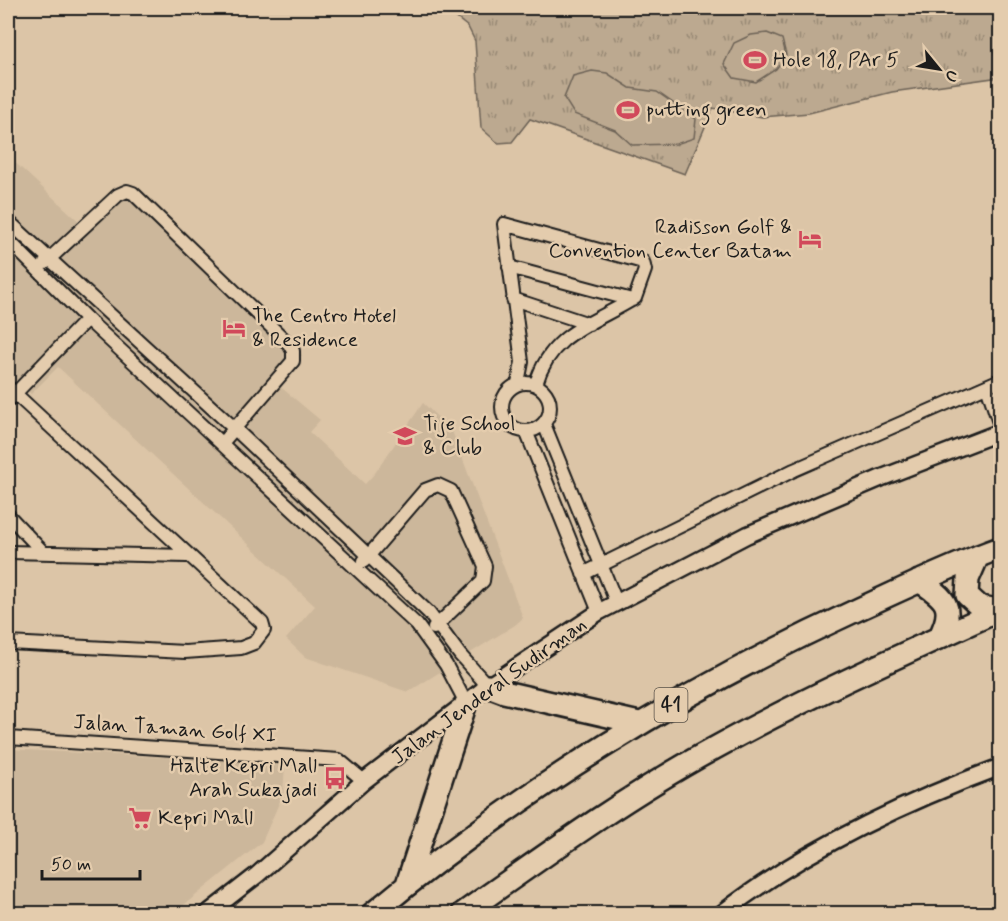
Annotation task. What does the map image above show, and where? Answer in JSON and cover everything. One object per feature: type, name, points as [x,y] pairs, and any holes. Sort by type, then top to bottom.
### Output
[{"type":"highway","name":"41","points":[[372,914],[407,884],[639,723],[779,646],[1000,548]]},
{"type":"highway","points":[[978,556],[968,579],[967,595],[980,607],[1000,610]]},
{"type":"highway","points":[[919,582],[939,595],[948,609],[949,618],[939,638]]},
{"type":"highway","points":[[462,914],[605,813],[711,750],[818,693],[1000,610]]},
{"type":"highway","points":[[488,686],[504,693],[639,723]]},
{"type":"highway","points":[[407,884],[466,703]]},
{"type":"street","points":[[37,270],[118,195],[127,191],[133,193],[201,256],[292,348],[293,361],[222,443]]},
{"type":"street","points":[[8,220],[235,429],[368,556],[439,625],[460,655],[488,686]]},
{"type":"street","points":[[518,383],[522,362],[504,224],[643,262],[645,270],[637,295],[552,349],[545,358],[536,384]]},
{"type":"street","points":[[8,240],[87,319],[357,568],[424,634],[466,703]]},
{"type":"street","points":[[509,267],[632,300]]},
{"type":"street","points":[[513,298],[589,324]]},
{"type":"street","points":[[8,643],[185,652],[241,648],[254,643],[264,630],[261,622],[10,394],[87,319]]},
{"type":"street","points":[[584,574],[794,470],[1000,380]]},
{"type":"street","points":[[544,424],[526,431],[512,427],[502,414],[502,399],[512,387],[518,383],[536,384],[542,388],[550,402],[550,410],[544,424],[617,604]]},
{"type":"street","points":[[987,386],[1000,426]]},
{"type":"street","points":[[526,431],[599,612]]},
{"type":"street","name":"Jalan Jenderal Sudirman","points":[[207,914],[257,875],[364,781],[488,686],[599,612],[747,534],[881,477],[1000,432]]},
{"type":"street","points":[[357,568],[425,490],[438,485],[451,491],[485,566],[485,573],[483,581],[439,625],[424,634]]},
{"type":"street","points":[[8,515],[43,552]]},
{"type":"street","points":[[8,552],[187,556]]},
{"type":"street","name":"Jalan Taman Golf XI","points":[[8,738],[339,760],[364,781]]},
{"type":"street","points":[[722,914],[742,898],[847,834],[897,810],[1000,767]]},
{"type":"shaded area","points":[[8,156],[85,227],[123,188],[302,355],[277,384],[320,420],[309,432],[365,484],[423,403],[452,431],[523,618],[408,692],[305,657],[286,639],[315,606],[58,367],[31,394],[8,372]]},
{"type":"shaded area","name":"Kepri Mall","points":[[8,749],[285,764],[283,794],[262,842],[174,913],[8,913]]},
{"type":"green space","points":[[444,8],[1000,8],[1000,77],[892,92],[809,113],[762,117],[713,108],[685,174],[530,119],[512,142],[498,143],[481,128],[475,41],[468,27]]},
{"type":"green space","name":"Hole 18, PAr 5","points":[[767,33],[782,39],[786,55],[776,69],[756,82],[734,78],[724,64],[734,43],[751,35]]},
{"type":"green space","name":"putting green","points":[[592,71],[607,73],[630,88],[657,92],[696,119],[694,138],[676,144],[632,145],[615,130],[574,114],[564,98],[573,76]]},
{"type":"place","name":"Hole 18, PAr 5","points":[[755,60]]},
{"type":"place","name":"putting green","points":[[628,110]]},
{"type":"place","name":"Radisson Golf & Convention Center Batam","points":[[810,239]]},
{"type":"place","name":"The Centro Hotel & Residence","points":[[234,328]]},
{"type":"place","name":"Tije School & Club","points":[[405,436]]},
{"type":"place","name":"Halte Kepri Mall Arah Sukajadi","points":[[335,778]]},
{"type":"place","name":"Kepri Mall","points":[[140,818]]}]
